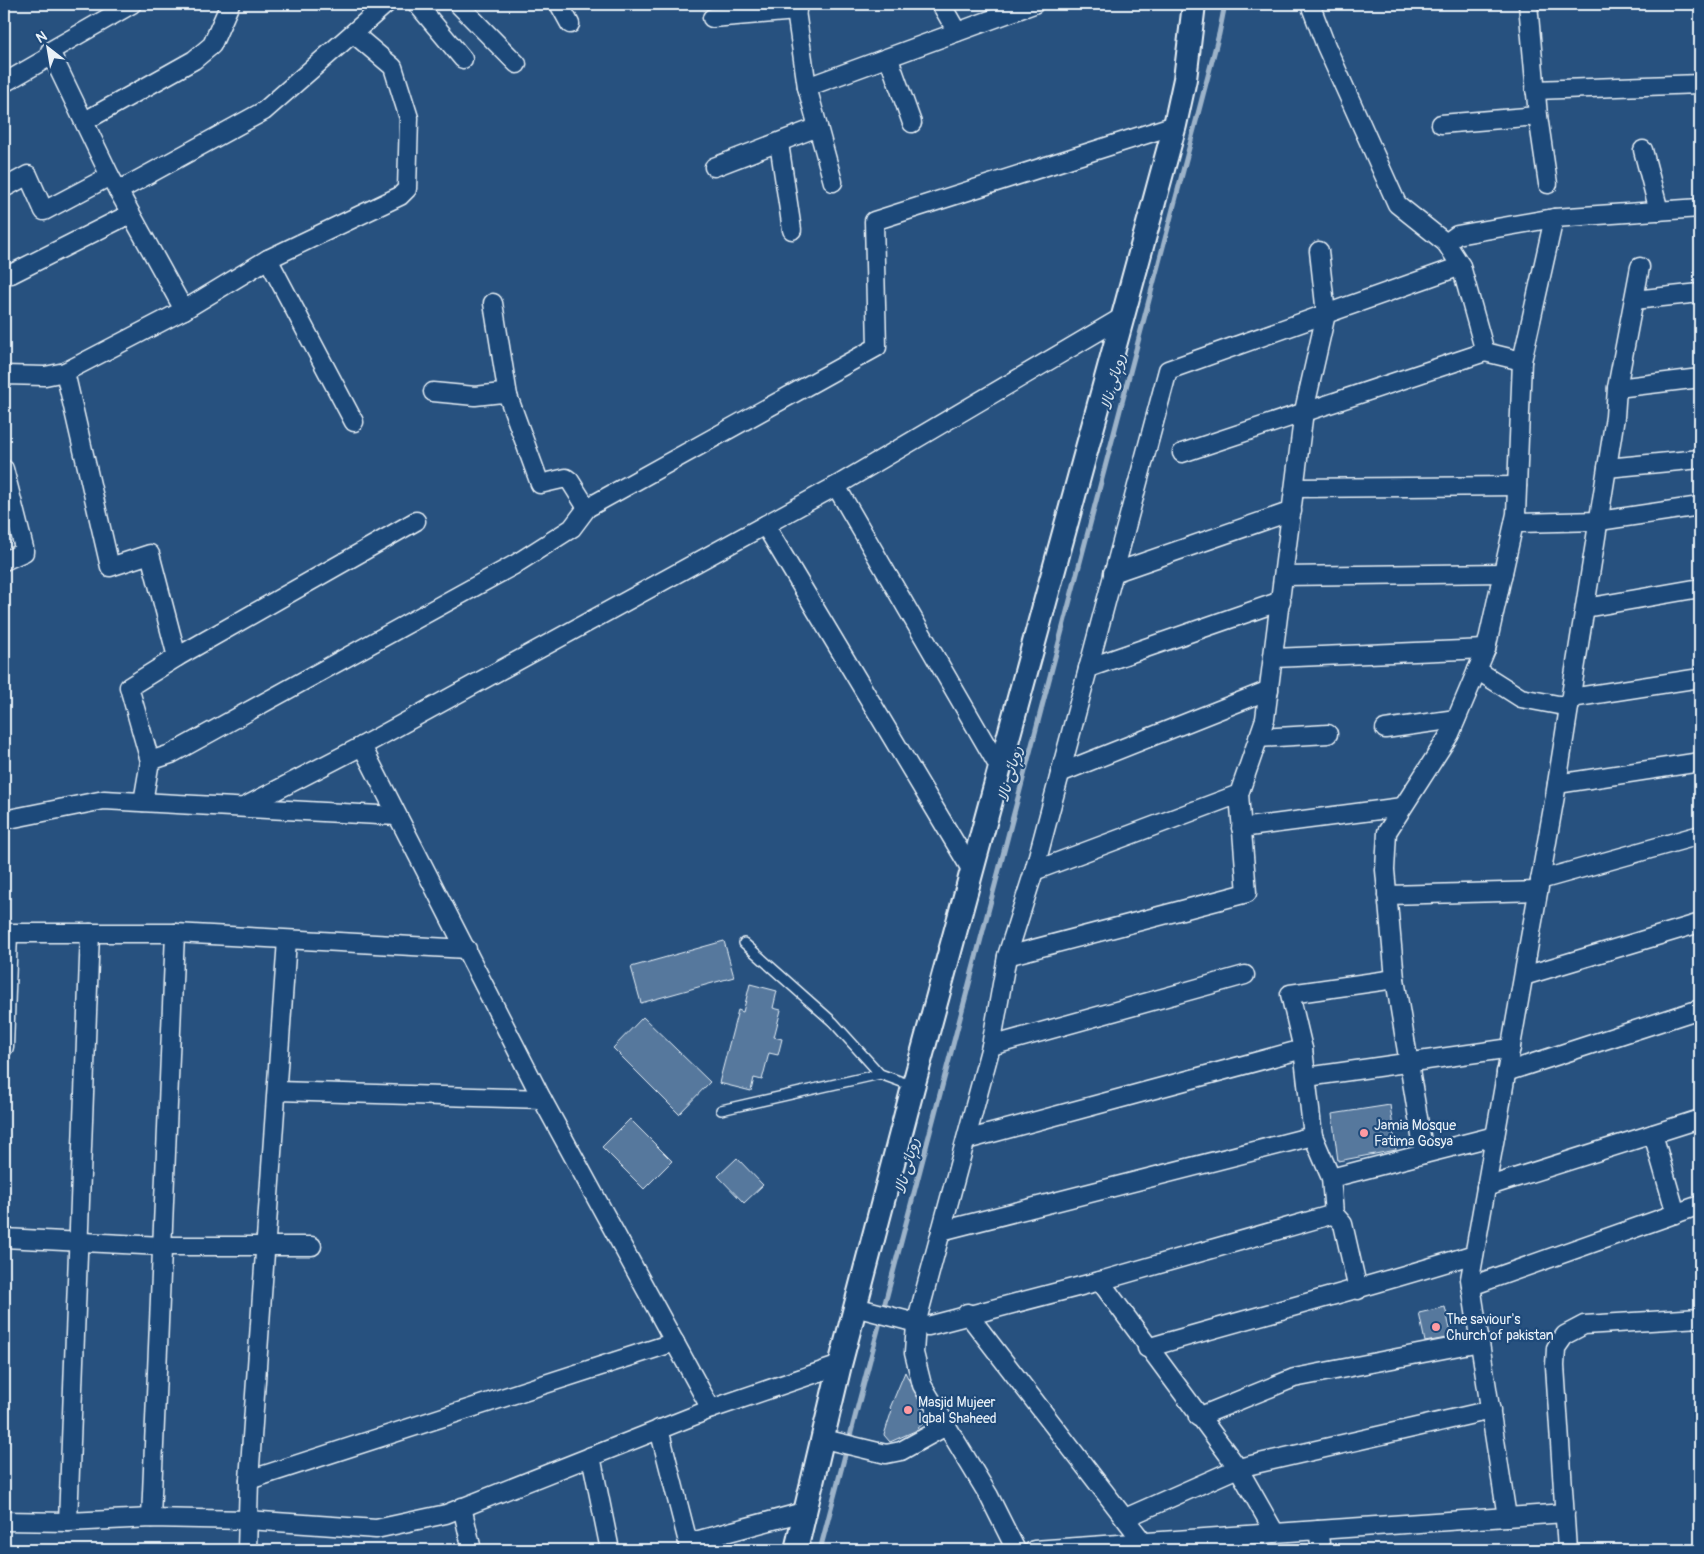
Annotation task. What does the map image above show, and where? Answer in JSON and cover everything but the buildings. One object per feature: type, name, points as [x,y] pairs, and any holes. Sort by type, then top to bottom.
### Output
[{"type":"street","points":[[132,4],[50,51],[114,184],[184,310]]},
{"type":"street","points":[[85,121],[194,60],[212,45],[230,4]]},
{"type":"street","points":[[4,188],[28,175],[44,211],[114,184],[264,111],[386,4]]},
{"type":"street","points":[[418,4],[463,60]]},
{"type":"street","points":[[458,4],[517,64]]},
{"type":"street","points":[[559,4],[570,24]]},
{"type":"street","points":[[941,4],[957,32]]},
{"type":"street","points":[[796,1550],[829,1441],[840,1365],[858,1308],[913,1086],[1175,125],[1185,79],[1194,4]]},
{"type":"street","points":[[1310,4],[1326,46],[1397,204],[1446,243],[1461,266],[1486,352]]},
{"type":"street","points":[[1528,4],[1535,90],[1548,184]]},
{"type":"street","points":[[807,87],[889,59],[1028,5]]},
{"type":"street","points":[[712,18],[796,7],[807,87],[833,182]]},
{"type":"street","points":[[4,375],[45,376],[65,372],[184,310],[268,259],[396,198],[407,189],[409,118],[393,67],[354,34]]},
{"type":"street","points":[[4,83],[51,56]]},
{"type":"street","points":[[889,59],[912,123]]},
{"type":"street","points":[[1535,90],[1700,84]]},
{"type":"street","points":[[1441,124],[1538,116]]},
{"type":"street","points":[[150,761],[171,754],[514,565],[572,528],[587,508],[877,347],[874,221],[1175,125]]},
{"type":"street","points":[[714,167],[818,127]]},
{"type":"street","points":[[779,143],[792,230]]},
{"type":"street","points":[[1643,150],[1659,211]]},
{"type":"street","points":[[1446,243],[1457,235],[1554,218],[1700,208]]},
{"type":"street","points":[[11,274],[130,214]]},
{"type":"street","points":[[1424,1154],[1395,979],[1385,870],[1387,832],[1450,734],[1486,649],[1514,523],[1522,361],[1554,218]]},
{"type":"street","points":[[1007,956],[1247,893],[1239,794],[1265,719],[1304,410],[1326,314],[1319,251]]},
{"type":"street","points":[[268,259],[354,422]]},
{"type":"street","points":[[1016,1550],[989,1496],[922,1385],[914,1353],[913,1324],[941,1231],[992,1046],[1007,956],[1034,871],[1113,574],[1145,462],[1168,370],[1461,266]]},
{"type":"street","points":[[1507,1517],[1470,1279],[1557,784],[1599,521],[1617,388],[1640,268]]},
{"type":"street","points":[[1634,300],[1700,293]]},
{"type":"street","points":[[493,303],[508,396],[540,484],[566,478],[570,481],[587,508]]},
{"type":"street","points":[[242,808],[362,746],[836,486],[1121,318]]},
{"type":"street","points":[[1182,453],[1304,410],[1486,352],[1522,361]]},
{"type":"street","points":[[65,372],[110,567],[150,554],[177,657]]},
{"type":"street","points":[[1617,388],[1700,378]]},
{"type":"street","points":[[433,392],[475,396],[502,393],[508,396]]},
{"type":"street","points":[[1607,468],[1700,459]]},
{"type":"street","points":[[4,469],[9,513],[24,552],[4,561]]},
{"type":"street","points":[[836,486],[999,767]]},
{"type":"street","points":[[1295,488],[1517,486]]},
{"type":"street","points":[[1514,523],[1599,521],[1700,506]]},
{"type":"street","points":[[1113,574],[1292,511]]},
{"type":"street","points":[[144,802],[150,761],[129,687],[177,657],[416,521]]},
{"type":"street","points":[[765,525],[972,870]]},
{"type":"street","points":[[1284,576],[1503,573]]},
{"type":"street","points":[[1585,608],[1700,588]]},
{"type":"street","points":[[1088,668],[1281,600]]},
{"type":"street","points":[[1273,658],[1486,649]]},
{"type":"street","points":[[1477,670],[1521,698],[1570,702],[1700,678]]},
{"type":"street","points":[[1060,773],[1269,690]]},
{"type":"street","points":[[1385,730],[1456,719]]},
{"type":"street","points":[[1258,738],[1328,734]]},
{"type":"street","points":[[362,746],[542,1099],[711,1408]]},
{"type":"street","points":[[1557,784],[1700,762]]},
{"type":"street","points":[[1034,871],[1239,794]]},
{"type":"street","points":[[4,820],[104,800],[397,816]]},
{"type":"street","points":[[1241,828],[1402,807]]},
{"type":"street","points":[[1387,895],[1539,886],[1700,835]]},
{"type":"street","points":[[1524,976],[1700,923]]},
{"type":"street","points":[[4,1047],[6,933],[174,934],[466,950]]},
{"type":"street","points":[[68,1522],[90,933]]},
{"type":"street","points":[[151,1518],[174,934]]},
{"type":"street","points":[[247,1550],[246,1520],[278,1091],[287,940]]},
{"type":"street","points":[[992,1046],[1245,975]]},
{"type":"street","points":[[1358,1290],[1343,1224],[1334,1214],[1331,1178],[1313,1136],[1303,1049],[1290,994],[1395,979]]},
{"type":"street","points":[[1506,1072],[1700,1009]]},
{"type":"street","points":[[1307,1077],[1408,1061],[1511,1048]]},
{"type":"street","points":[[966,1140],[1303,1049]]},
{"type":"street","points":[[278,1091],[542,1099]]},
{"type":"street","points":[[1486,1187],[1700,1119]]},
{"type":"street","points":[[1653,1134],[1676,1214]]},
{"type":"street","points":[[941,1231],[1313,1136]]},
{"type":"street","points":[[1331,1178],[1495,1136]]},
{"type":"street","points":[[1471,1286],[1700,1205]]},
{"type":"street","points":[[858,1308],[913,1324],[928,1326],[967,1314],[1100,1281],[1334,1214]]},
{"type":"street","points":[[4,1238],[162,1246],[312,1246]]},
{"type":"street","points":[[1148,1348],[1249,1318],[1358,1290],[1474,1254]]},
{"type":"street","points":[[1100,1281],[1238,1468],[1275,1533]]},
{"type":"street","points":[[967,1314],[1143,1542]]},
{"type":"street","points":[[1567,1550],[1555,1366],[1556,1348],[1565,1335],[1584,1325],[1700,1318]]},
{"type":"street","points":[[249,1480],[675,1342]]},
{"type":"street","points":[[1198,1416],[1294,1378],[1480,1342]]},
{"type":"street","points":[[4,1522],[68,1522],[151,1518],[246,1520],[376,1530],[446,1514],[711,1408],[840,1365]]},
{"type":"street","points":[[1125,1518],[1238,1468],[1491,1410]]},
{"type":"street","points":[[829,1441],[886,1454],[901,1451],[946,1426]]},
{"type":"street","points":[[659,1429],[689,1546],[807,1511]]},
{"type":"street","points":[[591,1456],[610,1550]]},
{"type":"street","points":[[462,1507],[472,1550]]},
{"type":"street","points":[[1034,1550],[1565,1513]]},
{"type":"street","points":[[1318,1530],[1322,1550]]},
{"type":"lane","points":[[744,943],[833,1022],[880,1074],[913,1086]]},
{"type":"lane","points":[[721,1110],[880,1074]]},
{"type":"waterway","name":"روہائی نالا","points":[[820,1550],[1219,34],[1225,4]]},
{"type":"place","name":"Jamia Mosque Fatima Gosya","points":[[1364,1133]]},
{"type":"place","name":"The saviour's Church of pakistan","points":[[1436,1327]]},
{"type":"place","name":"Masjid Mujeer Iqbal Shaheed","points":[[908,1410]]}]
